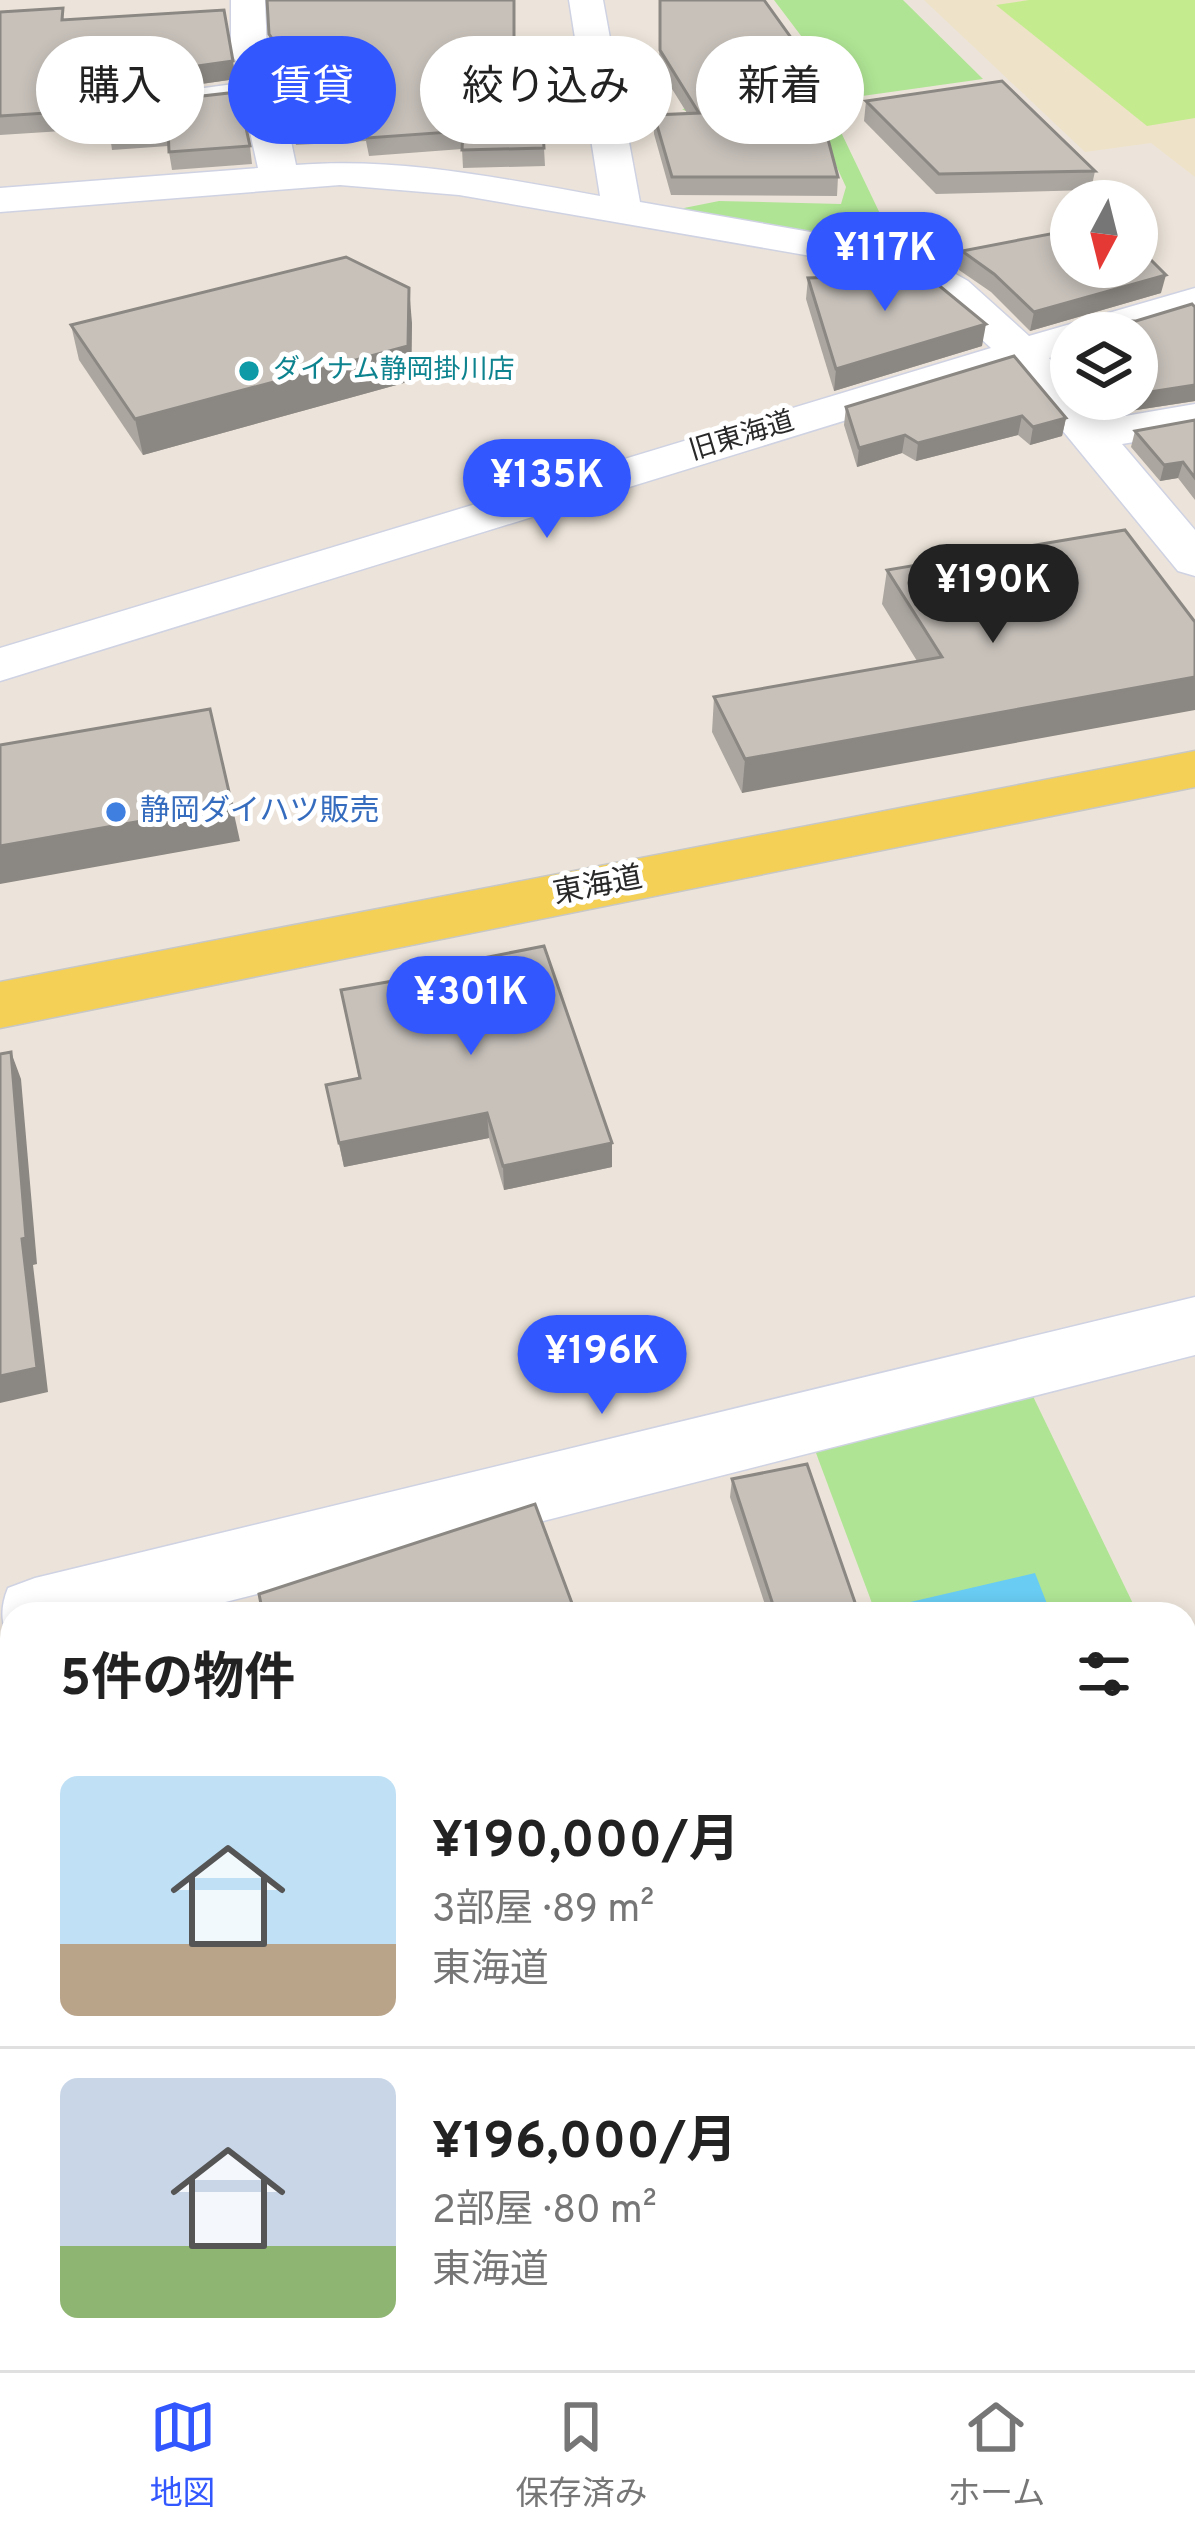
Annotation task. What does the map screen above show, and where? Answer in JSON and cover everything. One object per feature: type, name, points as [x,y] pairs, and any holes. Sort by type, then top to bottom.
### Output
[{"type":"main road","name":"東海道","points":[[0,1005],[1195,769]]},
{"type":"street","points":[[599,2],[622,210]]},
{"type":"street","points":[[206,15],[248,5],[249,36]]},
{"type":"street","points":[[272,144],[279,176]]},
{"type":"street","points":[[0,200],[340,173],[459,183],[898,259],[953,290],[1021,352],[1195,560]]},
{"type":"street","points":[[1157,312],[1195,301]]},
{"type":"street","name":"旧東海道","points":[[0,665],[1050,343]]},
{"type":"street","points":[[1090,436],[1195,418]]},
{"type":"street","points":[[82,1602],[1195,1326]]},
{"type":"shaded area","points":[[924,0],[1195,0],[1195,177],[1151,143],[1085,152]]},
{"type":"green space","points":[[774,0],[903,0],[983,79],[864,96],[864,36],[801,36]]},
{"type":"green space","points":[[1029,0],[1195,0],[1195,118],[1147,126],[996,5]]},
{"type":"green space","points":[[778,144],[847,144],[895,245],[790,239],[674,210],[719,201],[841,204],[846,187],[834,161]]},
{"type":"green space","points":[[1029,1388],[1132,1602],[872,1602],[813,1445]]},
{"type":"water","points":[[1035,1573],[1046,1602],[910,1602]]},
{"type":"building","points":[[267,0],[514,0],[514,36],[420,36],[420,134],[396,136],[396,36],[269,34]]},
{"type":"building","points":[[660,0],[764,0],[790,36],[696,36],[696,108],[672,69],[672,36],[660,36]]},
{"type":"building","points":[[63,8],[62,20],[224,10],[228,62],[204,65],[204,36],[36,36],[36,114],[0,116],[0,12]]},
{"type":"building","points":[[1002,81],[1095,171],[939,174],[866,101]]},
{"type":"building","points":[[228,93],[228,144],[250,146],[169,152],[169,144],[204,144],[204,96]]},
{"type":"building","points":[[696,113],[696,144],[829,144],[838,177],[672,177],[662,144],[672,144],[672,114]]},
{"type":"building","points":[[462,144],[544,144],[544,148],[462,150]]},
{"type":"building","points":[[1050,234],[1050,288],[1120,288],[1034,312],[962,251]]},
{"type":"building","name":"ダイナム静岡掛川店","points":[[346,257],[409,288],[408,346],[135,419],[71,325]]},
{"type":"building","points":[[925,274],[986,324],[836,369],[808,278]]},
{"type":"building","points":[[1195,307],[1195,385],[1158,391],[1158,314]]},
{"type":"building","points":[[1014,356],[1050,399],[1050,420],[1059,420],[1033,427],[1022,416],[918,443],[905,435],[859,448],[846,407]]},
{"type":"building","points":[[1195,420],[1195,478],[1183,462],[1164,465],[1135,431]]},
{"type":"building","points":[[1125,530],[1195,622],[1195,677],[745,759],[714,697],[942,657],[887,570]]},
{"type":"building","name":"静岡ダイハツ販売","points":[[210,709],[232,805],[0,846],[0,745]]},
{"type":"building","points":[[544,946],[612,1143],[503,1166],[487,1113],[339,1143],[326,1085],[360,1078],[341,990],[445,972],[443,966]]},
{"type":"building","points":[[11,1052],[26,1238],[22,1239],[37,1368],[0,1376],[0,1054]]},
{"type":"building","points":[[807,1464],[855,1602],[772,1602],[732,1479]]},
{"type":"building","points":[[535,1504],[572,1602],[261,1602],[259,1594]]},
{"type":"place","name":"ダイナム静岡掛川店","points":[[249,371]]},
{"type":"place","name":"静岡ダイハツ販売","points":[[116,812]]}]
